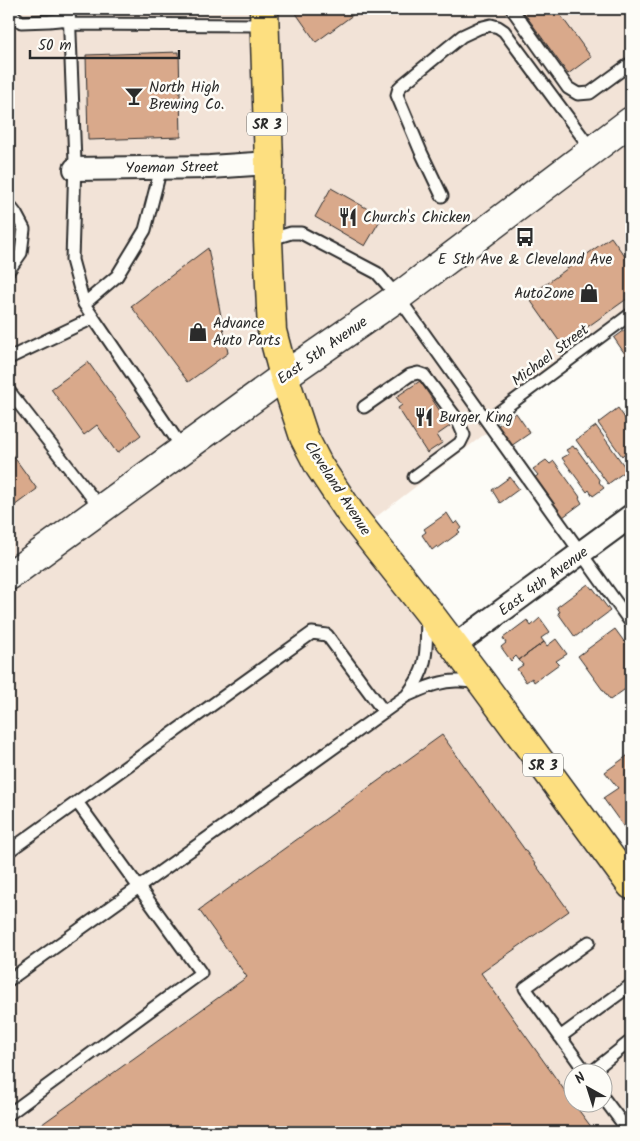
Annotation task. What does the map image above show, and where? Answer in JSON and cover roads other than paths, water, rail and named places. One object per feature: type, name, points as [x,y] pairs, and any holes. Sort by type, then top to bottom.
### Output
[{"type":"main road","name":"Cleveland Avenue","points":[[264,17],[269,163],[268,240],[272,331],[284,376],[304,437],[319,466],[351,514],[483,684],[631,885]]},
{"type":"main road","name":"East 5th Avenue","points":[[11,569],[101,509],[284,376],[398,297],[631,121]]},
{"type":"street","name":"Yoeman Street","points":[[74,169],[228,166],[269,163]]},
{"type":"street","name":"East 4th Avenue","points":[[454,646],[631,516]]},
{"type":"lane","points":[[9,9],[21,22],[49,21],[69,17],[264,17]]},
{"type":"lane","points":[[512,9],[568,88],[578,94],[590,93],[631,63]]},
{"type":"lane","points":[[69,17],[74,169],[72,260],[84,304],[183,450]]},
{"type":"lane","points":[[442,196],[421,152],[398,95],[399,88],[462,36],[480,28],[491,25],[504,31],[592,150]]},
{"type":"lane","points":[[84,304],[117,276],[145,230],[161,168]]},
{"type":"lane","points":[[9,204],[24,229],[21,253],[9,270]]},
{"type":"lane","points":[[268,240],[291,233],[301,233],[377,273],[398,297],[631,622]]},
{"type":"lane","name":"Michael Street","points":[[487,421],[631,314]]},
{"type":"lane","points":[[9,358],[93,318]]},
{"type":"lane","points":[[364,407],[410,375],[418,373],[424,374],[458,420],[464,435],[460,443],[414,477]]},
{"type":"lane","points":[[9,391],[101,509]]},
{"type":"lane","points":[[406,696],[421,673],[425,658],[427,610]]},
{"type":"lane","points":[[9,851],[312,632],[327,635],[384,712]]},
{"type":"lane","points":[[9,980],[406,696],[431,685],[447,681],[483,684]]},
{"type":"lane","points":[[9,1114],[201,972],[77,802]]},
{"type":"lane","points":[[580,1064],[525,988],[589,942]]},
{"type":"lane","points":[[560,1037],[631,985]]},
{"type":"lane","points":[[601,1064],[628,1043],[631,1044]]},
{"type":"lane","points":[[612,1109],[629,1132]]},
{"type":"place","name":"North High Brewing Co.","points":[[134,96]]},
{"type":"place","name":"Church's Chicken","points":[[348,217]]},
{"type":"place","name":"E 5th Ave & Cleveland Ave","points":[[525,237]]},
{"type":"place","name":"AutoZone","points":[[589,293]]},
{"type":"place","name":"Advance Auto Parts","points":[[198,332]]},
{"type":"place","name":"Burger King","points":[[424,417]]}]
